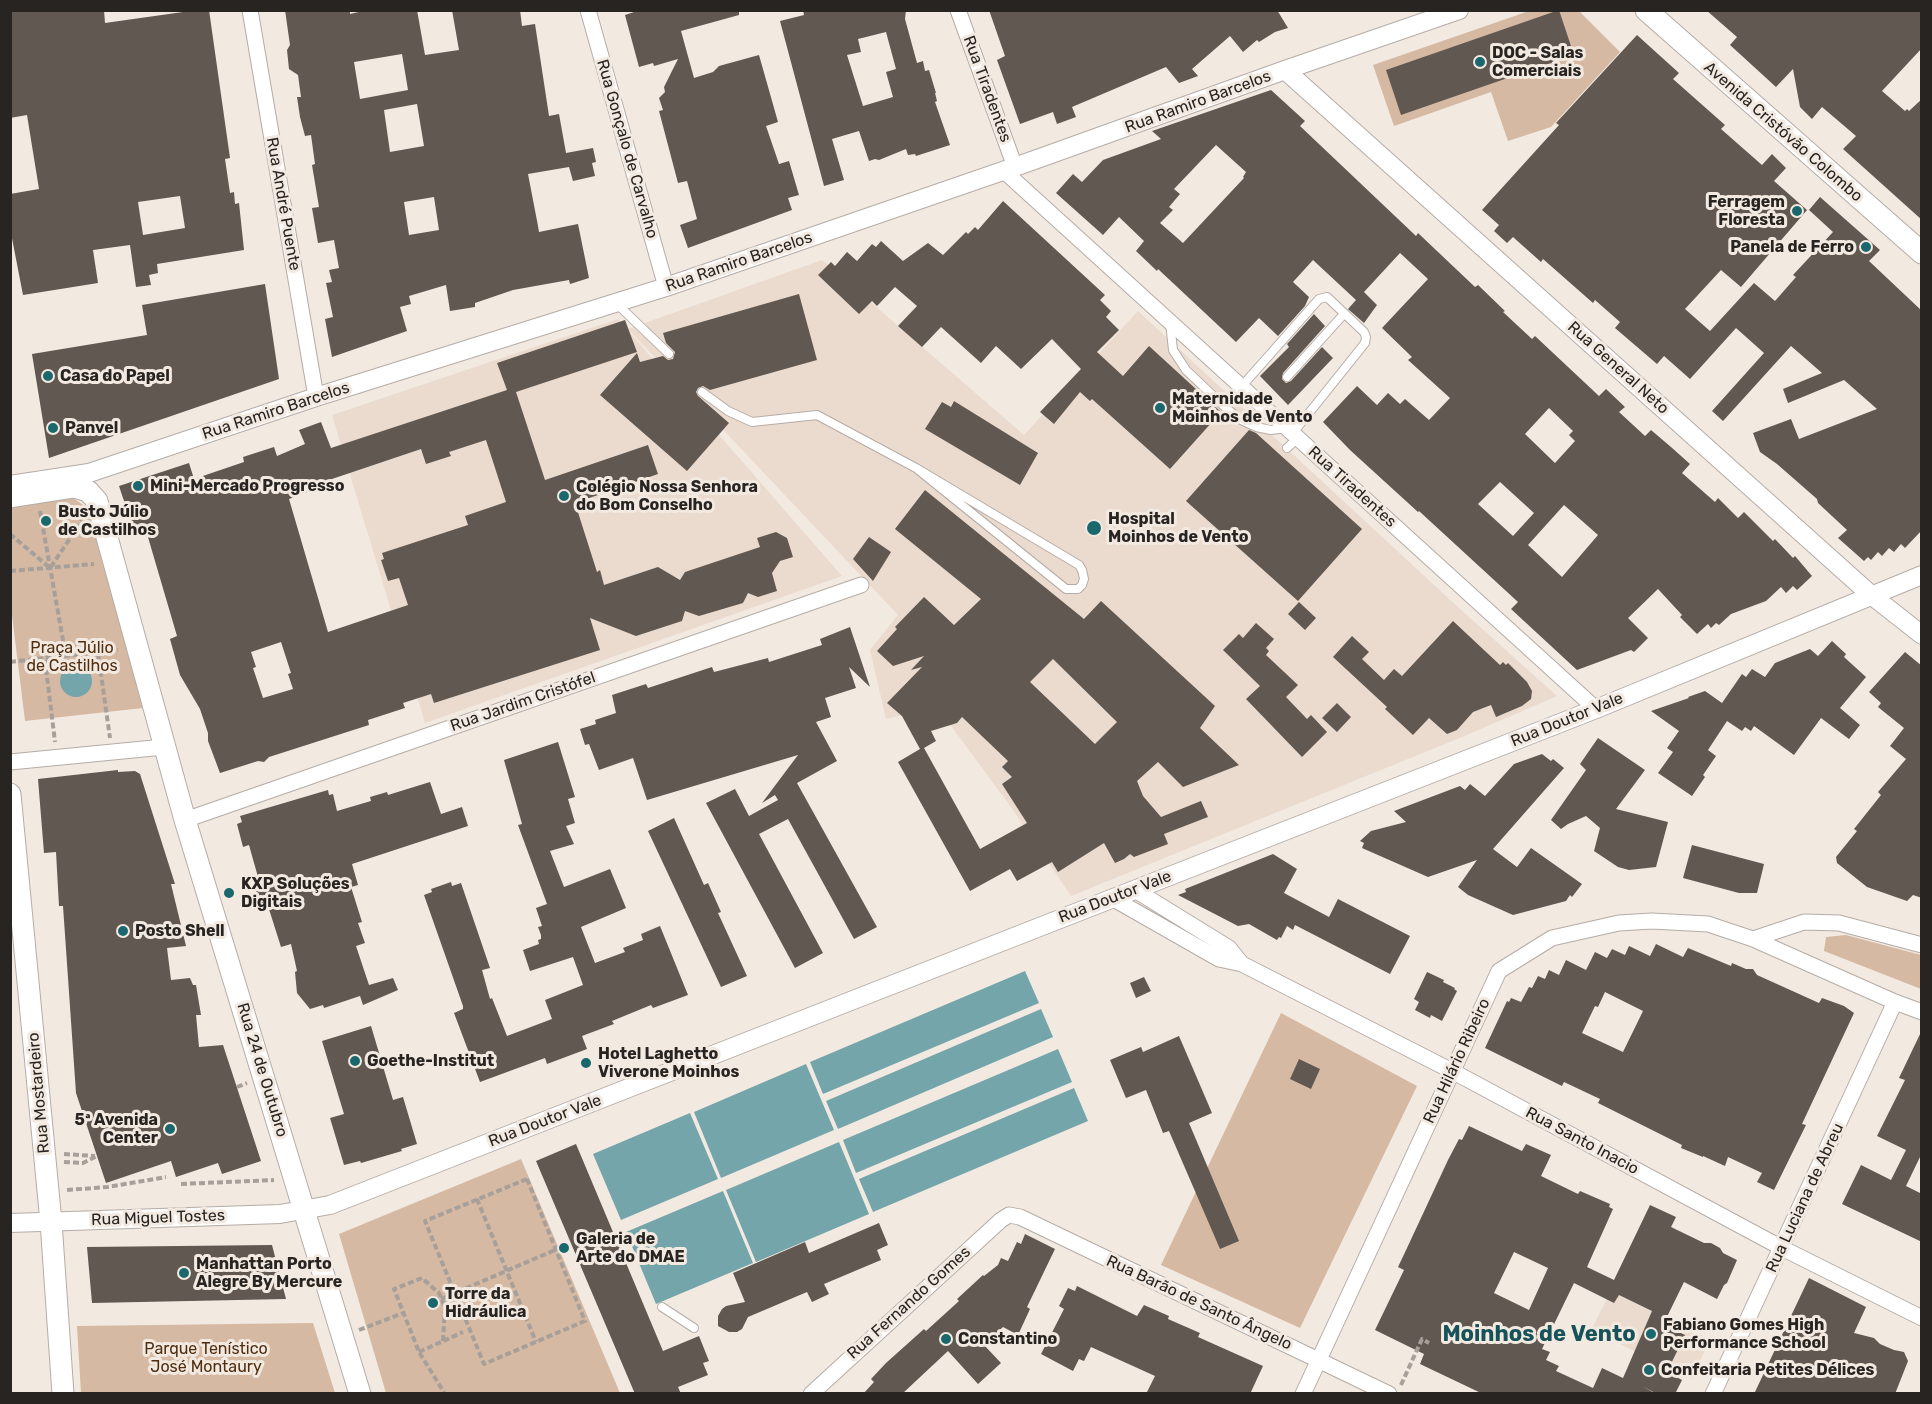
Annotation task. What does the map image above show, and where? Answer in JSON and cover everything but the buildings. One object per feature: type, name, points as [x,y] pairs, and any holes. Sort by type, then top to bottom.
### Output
[{"type":"main road","name":"Avenida Cristóvão Colombo","points":[[1646,10],[1922,253]]},
{"type":"main road","points":[[10,497],[81,488],[88,490],[97,501],[164,747]]},
{"type":"main road","name":"Rua 24 de Outubro","points":[[164,747],[360,1394]]},
{"type":"main road","name":"Rua Mostardeiro","points":[[10,794],[51,1222],[63,1394]]},
{"type":"street","name":"Rua André Puente","points":[[250,10],[316,397]]},
{"type":"street","name":"Rua Gonçalo de Carvalho","points":[[588,10],[666,287]]},
{"type":"street","name":"Rua Tiradentes","points":[[958,10],[1015,167],[1027,192],[1242,386],[1292,437],[1596,709]]},
{"type":"street","name":"Rua Ramiro Barcelos","points":[[10,484],[89,473],[316,397],[666,287],[1015,167],[1459,10]]},
{"type":"street","points":[[1314,60],[1317,99]]},
{"type":"street","name":"Rua General Neto","points":[[1285,70],[1871,595],[1922,636]]},
{"type":"street","name":"Rua Tiradentes","points":[[1015,167],[1027,192]]},
{"type":"street","points":[[89,473],[97,501]]},
{"type":"street","name":"Rua Doutor Vale","points":[[306,1210],[330,1205],[1596,709],[1922,575]]},
{"type":"street","name":"Rua Jardim Cristófel","points":[[185,820],[861,585]]},
{"type":"street","points":[[10,762],[164,747]]},
{"type":"street","name":"Rua Santo Inacio","points":[[1135,890],[1229,948],[1242,964]]},
{"type":"street","name":"Rua Santo Inacio","points":[[1112,898],[1219,958],[1242,964],[1452,1071],[1782,1248],[1922,1318]]},
{"type":"street","name":"Rua Hilário Ribeiro","points":[[1303,1394],[1499,971],[1552,938],[1619,923],[1652,921],[1708,924],[1753,939],[1922,1012]]},
{"type":"street","points":[[1753,939],[1804,922],[1839,923],[1922,945]]},
{"type":"street","name":"Rua Luciana de Abreu","points":[[1713,1394],[1895,1002]]},
{"type":"street","name":"Rua Miguel Tostes","points":[[10,1222],[280,1214],[306,1210]]},
{"type":"street","name":"Rua Barão de Santo Ângelo","points":[[1009,1215],[1020,1217],[1389,1394]]},
{"type":"street","name":"Rua Fernando Gomes","points":[[811,1394],[1000,1220],[1009,1215]]},
{"type":"lane","points":[[1169,321],[1173,350],[1186,370],[1226,408],[1241,420],[1256,427],[1292,437],[1365,343],[1364,332],[1327,297],[1319,298],[1242,386]]},
{"type":"lane","points":[[616,303],[669,354]]},
{"type":"lane","points":[[1287,376],[1344,314]]},
{"type":"lane","points":[[702,392],[728,411],[752,422],[818,415],[916,468],[1078,565],[1084,579],[1082,585],[1078,589],[1066,589],[916,468]]},
{"type":"lane","points":[[662,1307],[694,1328]]},
{"type":"path","points":[[37,493],[66,657]]},
{"type":"path","points":[[50,568],[97,501]]},
{"type":"path","points":[[10,534],[50,568]]},
{"type":"path","points":[[10,571],[113,562]]},
{"type":"path","points":[[10,662],[45,660],[137,648]]},
{"type":"path","points":[[98,653],[112,752]]},
{"type":"path","points":[[45,660],[57,757]]},
{"type":"path","points":[[97,1156],[83,1163],[45,1157],[97,1156]]},
{"type":"path","points":[[48,1191],[107,1187],[166,1178]]},
{"type":"path","points":[[527,1179],[555,1250],[585,1321],[484,1364],[425,1221],[527,1179]]},
{"type":"path","points":[[181,1184],[274,1180]]},
{"type":"path","points":[[477,1199],[536,1342]]},
{"type":"path","points":[[441,1299],[555,1250]]},
{"type":"path","points":[[443,1341],[445,1307],[439,1293],[422,1278],[394,1289],[419,1352],[445,1394]]},
{"type":"path","points":[[343,1336],[403,1313]]},
{"type":"path","points":[[419,1352],[463,1332]]},
{"type":"path","points":[[1397,1394],[1422,1339],[1429,1342]]},
{"type":"shaded area","name":"Hospital Moinhos de Vento","points":[[822,260],[1024,435],[1138,311],[1557,696],[1467,735],[1071,896],[1011,807],[937,707],[886,719],[870,650],[898,615],[628,329]]},
{"type":"shaded area","name":"Colégio Nossa Senhora do Bom Conselho","points":[[618,319],[842,576],[425,723],[332,415]]},
{"type":"shaded area","name":"Fabiano Gomes High Performance School","points":[[1611,1291],[1710,1339],[1692,1379],[1591,1330]]},
{"type":"green space","points":[[1532,10],[1579,11],[1620,52],[1551,127],[1508,141],[1491,92],[1394,126],[1373,65]]},
{"type":"green space","name":"Praça Júlio de Castilhos","points":[[72,497],[90,510],[143,708],[25,721],[11,607],[10,506]]},
{"type":"green space","points":[[1846,935],[1921,955],[1921,989],[1824,951],[1826,937]]},
{"type":"green space","points":[[1281,1013],[1417,1086],[1300,1328],[1161,1265]]},
{"type":"green space","points":[[521,1159],[620,1393],[386,1393],[339,1234]]},
{"type":"green space","name":"Parque Tenístico José Montaury","points":[[313,1323],[335,1393],[81,1393],[77,1326]]},
{"type":"water","points":[[76,665],[87,670],[92,681],[87,692],[76,697],[65,692],[60,681],[65,670]]},
{"type":"water","points":[[1025,971],[1039,1003],[823,1094],[810,1062]]},
{"type":"water","points":[[1041,1009],[1053,1037],[838,1129],[826,1101]]},
{"type":"water","points":[[1058,1049],[1072,1082],[856,1173],[843,1140]]},
{"type":"water","points":[[806,1064],[834,1130],[721,1178],[694,1112]]},
{"type":"water","points":[[1074,1088],[1088,1121],[873,1212],[859,1179]]},
{"type":"water","points":[[690,1113],[718,1179],[621,1220],[593,1154]]},
{"type":"water","points":[[839,1142],[869,1214],[756,1262],[726,1190]]},
{"type":"water","points":[[723,1191],[753,1263],[656,1304],[626,1232]]},
{"type":"place","name":"DOC - Salas Comerciais","points":[[1480,62]]},
{"type":"place","name":"Ferragem Floresta","points":[[1797,211]]},
{"type":"place","name":"Panela de Ferro","points":[[1866,247]]},
{"type":"place","name":"Casa do Papel","points":[[48,376]]},
{"type":"place","name":"Maternidade Moinhos de Vento","points":[[1160,408]]},
{"type":"place","name":"Panvel","points":[[53,428]]},
{"type":"place","name":"Mini-Mercado Progresso","points":[[138,486]]},
{"type":"place","name":"Colégio Nossa Senhora do Bom Conselho","points":[[564,496]]},
{"type":"place","name":"Busto Júlio de Castilhos","points":[[46,521]]},
{"type":"place","name":"Hospital Moinhos de Vento","points":[[1094,528]]},
{"type":"place","name":"KXP Soluções Digitais","points":[[229,893]]},
{"type":"place","name":"Posto Shell","points":[[123,931]]},
{"type":"place","name":"Goethe-Institut","points":[[355,1061]]},
{"type":"place","name":"Hotel Laghetto Viverone Moinhos","points":[[586,1063]]},
{"type":"place","name":"5ª Avenida Center","points":[[170,1129]]},
{"type":"place","name":"Galeria de Arte do DMAE","points":[[564,1248]]},
{"type":"place","name":"Manhattan Porto Alegre By Mercure","points":[[184,1273]]},
{"type":"place","name":"Torre da Hidráulica","points":[[433,1303]]},
{"type":"place","name":"Fabiano Gomes High Performance School","points":[[1651,1334]]},
{"type":"place","name":"Constantino","points":[[946,1339]]},
{"type":"place","name":"Confeitaria Petites Délices","points":[[1649,1370]]},
{"type":"district","name":"Moinhos de Vento","points":[[1539,1335]]}]
